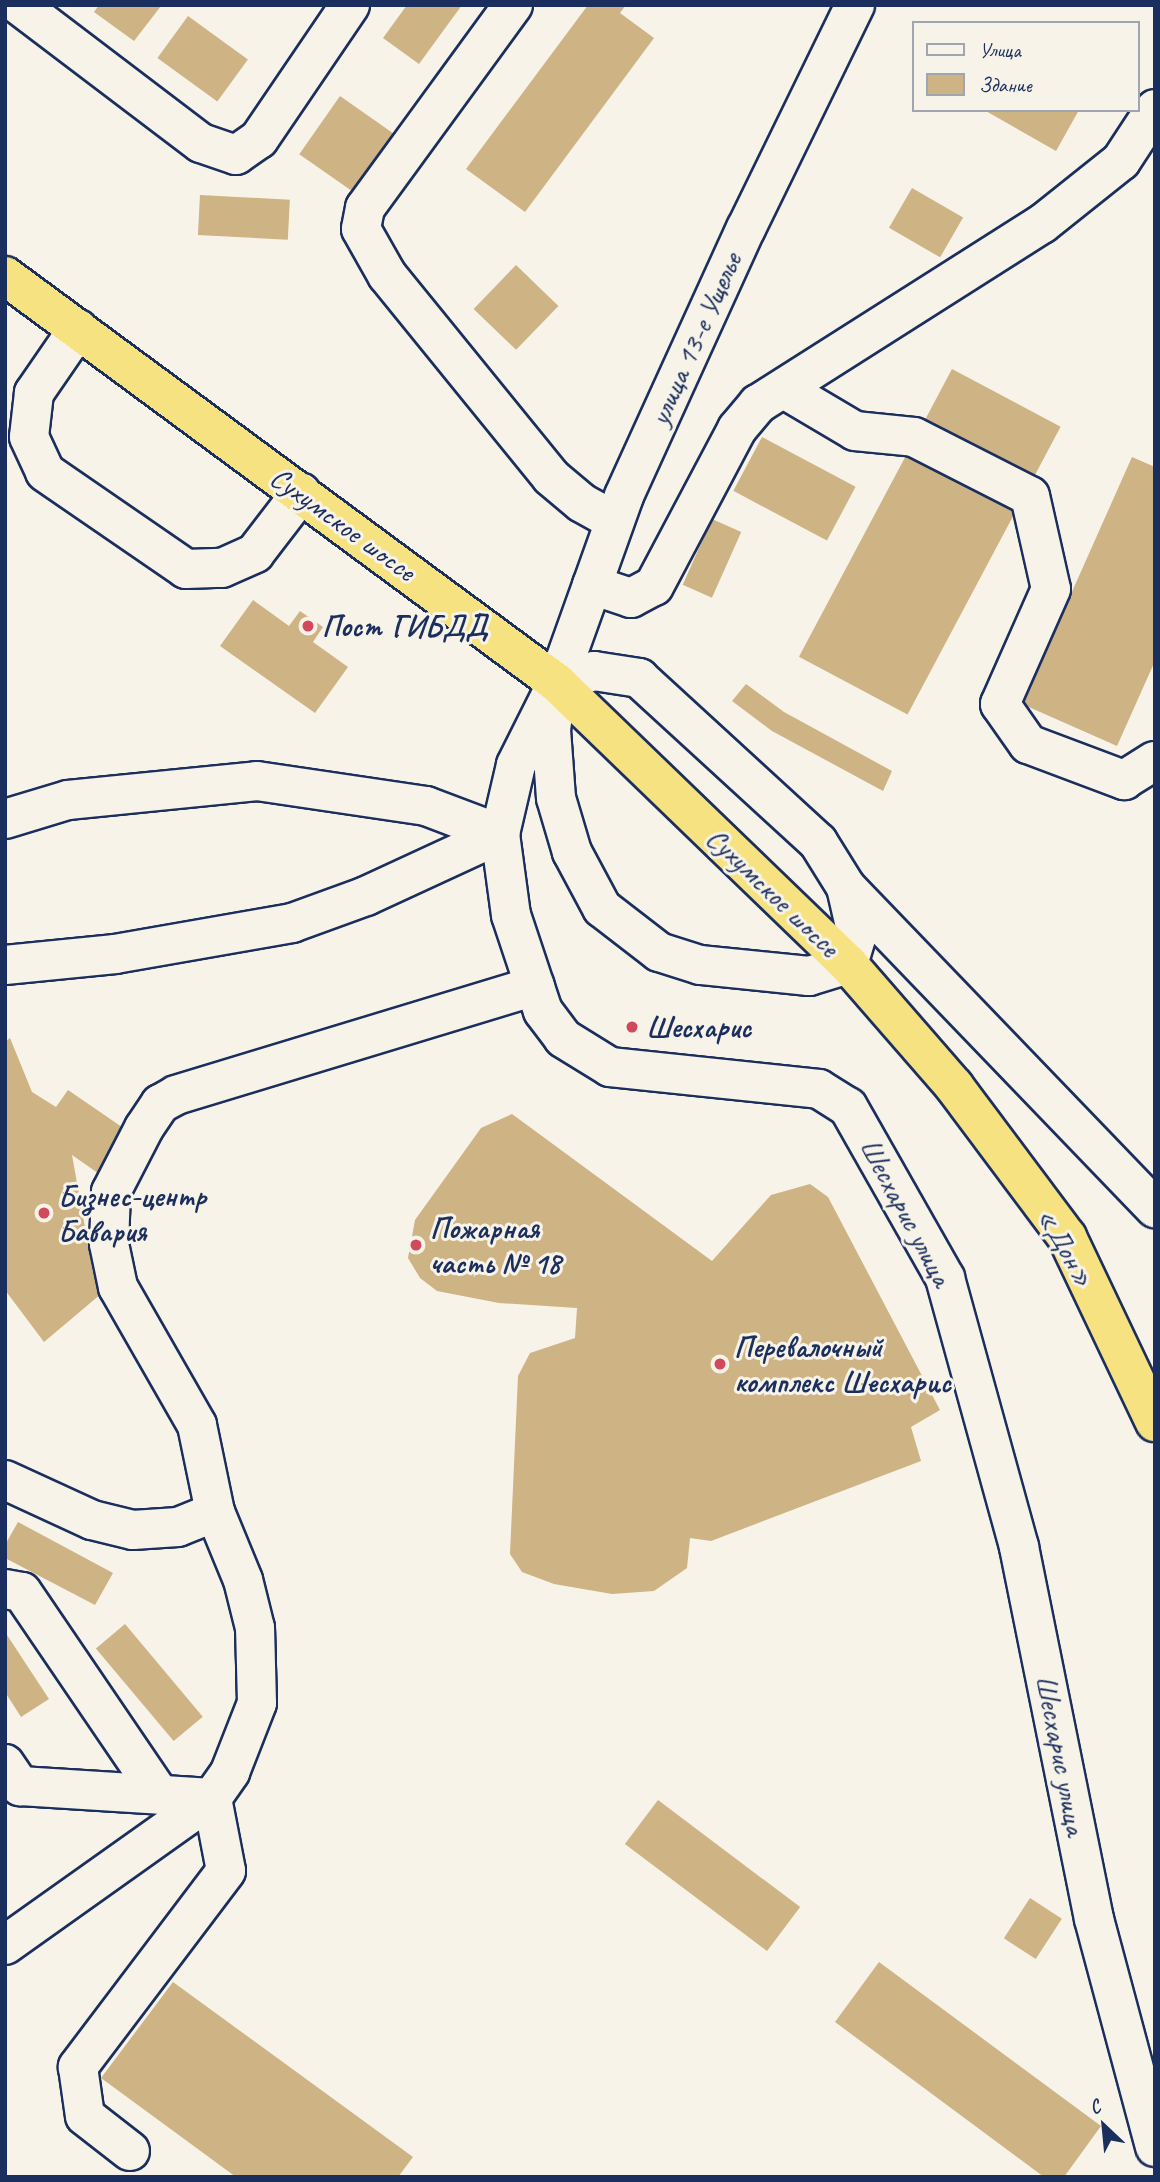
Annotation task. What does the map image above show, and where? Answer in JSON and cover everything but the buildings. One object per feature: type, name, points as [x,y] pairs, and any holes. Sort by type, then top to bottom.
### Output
[{"type":"highway","name":"Сухумское шоссе","points":[[5,276],[557,683],[848,964],[954,1086]]},
{"type":"highway","name":"«Дон»","points":[[954,1086],[1067,1237],[1155,1423]]},
{"type":"street","points":[[19,5],[201,143],[236,155],[259,139],[350,5]]},
{"type":"street","points":[[513,5],[365,208],[361,229],[387,275],[551,477],[582,503],[614,522]]},
{"type":"street","name":"улица 13-е Ущелье","points":[[557,683],[614,522],[746,228],[855,5]]},
{"type":"street","points":[[592,585],[631,598],[654,586],[737,429],[758,404],[1042,224],[1121,161],[1155,109]]},
{"type":"street","points":[[78,329],[34,393],[29,437],[45,472],[186,569],[222,568],[256,553],[302,493]]},
{"type":"street","points":[[784,389],[855,431],[914,437],[1030,496],[1051,589],[1000,704],[1028,744],[1124,780],[1155,761]]},
{"type":"street","points":[[846,887],[857,935],[848,964],[808,976],[700,965],[659,952],[602,908],[572,852],[556,798],[551,730],[557,683],[594,671],[639,678],[818,842],[846,887],[1155,1208]]},
{"type":"street","name":"Шесхарис улица","points":[[557,683],[516,765],[500,834],[511,915],[543,1011],[563,1038],[610,1067],[819,1089],[848,1107],[945,1278],[1019,1547],[1094,1919],[1124,2021],[1155,2147]]},
{"type":"street","points":[[5,820],[68,800],[257,781],[426,806],[500,834]]},
{"type":"street","points":[[5,965],[115,954],[292,923],[366,896],[500,834]]},
{"type":"street","points":[[5,1945],[212,1798],[230,1772],[257,1703],[255,1628],[243,1580],[215,1512],[197,1425],[118,1287],[108,1244],[111,1192],[144,1128],[160,1104],[176,1095],[535,986]]},
{"type":"street","points":[[5,1480],[92,1520],[133,1530],[178,1527],[215,1512]]},
{"type":"street","points":[[5,1589],[22,1592],[160,1795]]},
{"type":"street","points":[[5,1764],[20,1786],[212,1798]]},
{"type":"street","points":[[130,2151],[85,2116],[78,2067],[226,1871],[212,1798]]},
{"type":"place","name":"Пост ГИБДД","points":[[308,626]]},
{"type":"place","name":"Шесхарис","points":[[632,1027]]},
{"type":"place","name":"Бизнес-центр Бавария","points":[[44,1213]]},
{"type":"place","name":"Пожарная часть № 18","points":[[416,1245]]},
{"type":"place","name":"Перевалочный комплекс Шесхарис","points":[[720,1364]]}]
